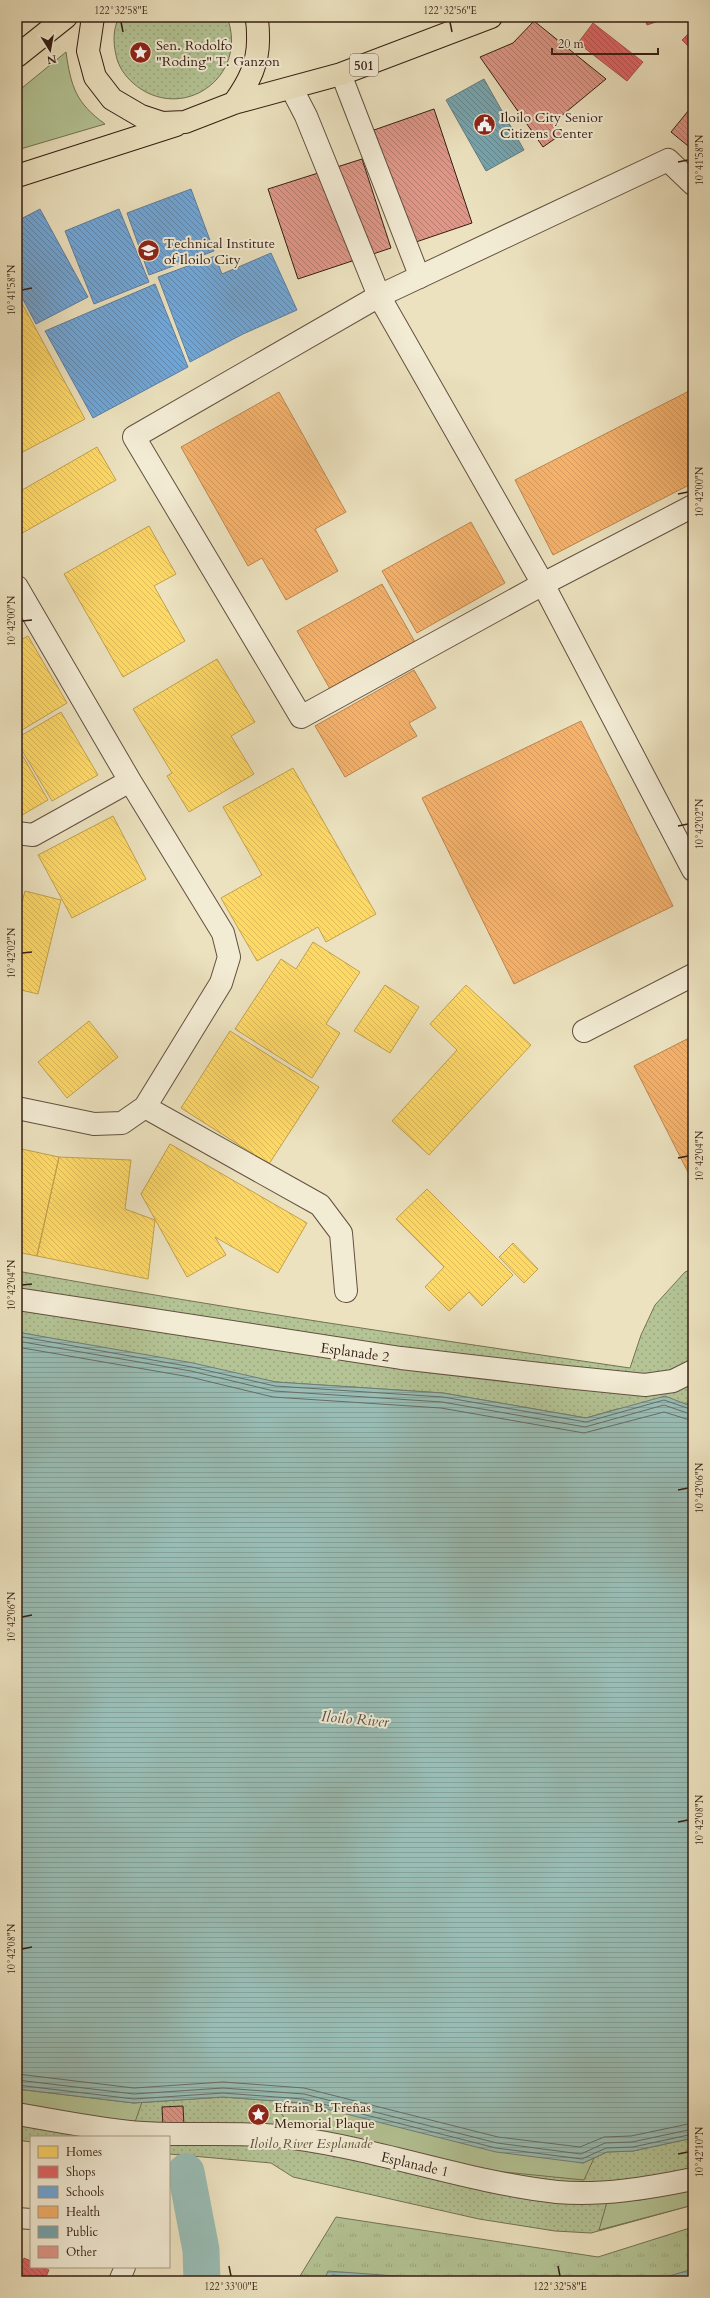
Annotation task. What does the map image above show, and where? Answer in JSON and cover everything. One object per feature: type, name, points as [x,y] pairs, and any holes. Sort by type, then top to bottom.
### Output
[{"type":"main road","points":[[17,56],[66,17]]},
{"type":"main road","points":[[93,17],[88,51],[95,77],[112,99],[141,116],[162,123],[186,122]]},
{"type":"main road","points":[[234,103],[247,85],[257,59],[259,45],[256,17]]},
{"type":"main road","name":"501","points":[[17,176],[186,122],[234,103],[292,89],[341,74],[491,17]]},
{"type":"street","points":[[292,89],[306,116],[379,296],[543,584],[693,870]]},
{"type":"street","points":[[693,184],[668,160],[379,296],[134,436],[301,717],[543,584],[693,506]]},
{"type":"street","points":[[17,587],[130,781],[223,933],[229,957],[221,983],[145,1107],[122,1123],[94,1124],[17,1108]]},
{"type":"street","points":[[17,832],[33,835],[130,781]]},
{"type":"street","points":[[584,1031],[693,975]]},
{"type":"street","points":[[145,1107],[320,1205],[341,1233],[346,1291]]},
{"type":"street","name":"Esplanade 2","points":[[17,1299],[401,1358],[566,1377],[645,1385],[672,1381],[693,1371]]},
{"type":"street","name":"Esplanade 1","points":[[17,2114],[142,2132],[256,2133],[297,2138],[486,2181],[558,2192],[593,2192],[637,2189],[693,2179]]},
{"type":"lane","points":[[341,74],[420,278]]},
{"type":"lane","points":[[17,2218],[30,2219]]},
{"type":"lane","points":[[119,2281],[125,2268]]},
{"type":"green space","points":[[119,17],[227,17],[232,39],[229,59],[220,75],[207,88],[190,96],[171,99],[152,95],[133,83],[118,63],[114,40]]},
{"type":"green space","points":[[66,52],[70,75],[76,93],[87,109],[105,124],[17,150],[17,92]]},
{"type":"green space","points":[[693,1269],[693,1407],[687,1403],[617,1409],[586,1418],[443,1393],[276,1382],[17,1332],[17,1271],[247,1310],[630,1368],[641,1335],[655,1305],[685,1272]]},
{"type":"green space","name":"Iloilo River Esplanade","points":[[17,2089],[134,2103],[223,2097],[303,2103],[496,2152],[583,2163],[607,2152],[633,2151],[693,2138],[693,2205],[591,2233],[555,2231],[479,2219],[293,2177],[271,2163],[170,2154],[170,2136],[30,2136],[30,2142],[17,2140]]},
{"type":"green space","points":[[17,2089],[134,2103],[142,2102],[134,2125],[17,2105]]},
{"type":"green space","points":[[273,2101],[303,2103],[583,2163],[594,2158],[584,2180],[484,2170],[293,2131]]},
{"type":"green space","points":[[693,2188],[693,2205],[599,2230],[607,2202],[640,2200]]},
{"type":"green space","points":[[336,2217],[598,2257],[693,2227],[693,2281],[297,2281]]},
{"type":"water","name":"Iloilo River","points":[[17,1332],[193,1363],[276,1382],[443,1393],[586,1418],[665,1396],[693,1407],[693,2138],[633,2151],[607,2152],[583,2163],[496,2152],[303,2103],[223,2097],[134,2103],[17,2089]]},
{"type":"water","points":[[693,2269],[693,2281],[652,2281]]},
{"type":"water","points":[[328,2271],[464,2281],[324,2281]]},
{"type":"building: Homes","points":[[19,298],[85,419],[17,455],[17,299]]},
{"type":"building: Homes","points":[[97,447],[116,480],[17,536],[17,493]]},
{"type":"building: Homes","points":[[149,526],[176,574],[154,586],[185,641],[123,677],[64,574]]},
{"type":"building: Homes","points":[[28,636],[67,703],[17,733],[17,642]]},
{"type":"building: Homes","points":[[217,659],[255,722],[231,736],[254,774],[189,812],[167,776],[172,773],[133,709]]},
{"type":"building: Homes","points":[[61,712],[98,775],[52,801],[17,742],[17,738]]},
{"type":"building: Homes","points":[[17,746],[48,800],[17,818]]},
{"type":"building: Homes","points":[[293,768],[376,914],[326,942],[318,927],[257,961],[221,898],[262,875],[223,807]]},
{"type":"building: Homes","points":[[113,816],[146,879],[72,918],[38,855]]},
{"type":"building: Homes","points":[[25,891],[61,900],[38,994],[17,989],[17,901],[22,902]]},
{"type":"building: Homes","points":[[313,942],[360,972],[326,1024],[340,1033],[312,1078],[235,1029],[281,959],[296,969]]},
{"type":"building: Homes","points":[[385,985],[419,1007],[390,1053],[354,1031]]},
{"type":"building: Homes","points":[[466,985],[531,1045],[429,1155],[392,1121],[457,1050],[430,1024]]},
{"type":"building: Homes","points":[[89,1021],[118,1057],[67,1098],[38,1062]]},
{"type":"building: Homes","points":[[230,1031],[319,1087],[269,1164],[181,1108]]},
{"type":"building: Homes","points":[[170,1144],[307,1223],[278,1273],[215,1237],[226,1255],[187,1277],[141,1194]]},
{"type":"building: Homes","points":[[17,1148],[59,1157],[37,1256],[17,1252]]},
{"type":"building: Homes","points":[[59,1157],[131,1160],[125,1209],[155,1220],[148,1279],[37,1256]]},
{"type":"building: Homes","points":[[427,1189],[513,1275],[482,1306],[469,1292],[449,1311],[425,1287],[444,1267],[396,1219]]},
{"type":"building: Homes","points":[[513,1243],[538,1269],[524,1283],[499,1257]]},
{"type":"building: Shops","points":[[644,17],[670,17],[647,25]]},
{"type":"building: Shops","points":[[593,23],[643,62],[627,81],[578,43]]},
{"type":"building: Shops","points":[[693,29],[693,51],[682,40]]},
{"type":"building: Shops","points":[[24,2258],[30,2261],[30,2268],[45,2268],[49,2270],[44,2281],[17,2281],[17,2273]]},
{"type":"building: Schools","points":[[191,189],[214,251],[149,275],[127,213]]},
{"type":"building: Schools","points":[[40,209],[88,297],[36,324],[17,288],[17,221]]},
{"type":"building: Schools","points":[[119,209],[149,282],[94,304],[65,231]]},
{"type":"building: Schools","points":[[271,253],[297,310],[243,334],[190,362],[158,277],[215,256],[222,274]]},
{"type":"building: Schools","points":[[155,284],[188,367],[93,418],[45,331]]},
{"type":"building: Health","points":[[693,389],[693,483],[553,555],[515,480]]},
{"type":"building: Health","points":[[279,392],[346,512],[315,529],[338,571],[286,600],[262,558],[248,566],[181,447]]},
{"type":"building: Health","points":[[471,522],[505,583],[417,633],[382,571]]},
{"type":"building: Health","points":[[382,584],[415,642],[330,689],[297,631]]},
{"type":"building: Health","points":[[414,670],[436,708],[409,723],[417,736],[345,777],[315,726]]},
{"type":"building: Health","points":[[581,721],[673,906],[514,984],[422,798]]},
{"type":"building: Health","points":[[693,1036],[693,1182],[634,1066]]},
{"type":"building: Public","name":"Iloilo City Senior Citizens Center","points":[[484,79],[524,150],[486,171],[446,100]]},
{"type":"building: Other","points":[[534,21],[606,79],[554,122],[563,133],[543,147],[480,57],[513,43]]},
{"type":"building: Other","points":[[693,105],[693,150],[671,132]]},
{"type":"building: Other","points":[[434,109],[472,223],[413,243],[374,130]]},
{"type":"building: Other","points":[[362,159],[391,248],[298,279],[268,189]]},
{"type":"building: Other","points":[[183,2106],[184,2126],[163,2127],[162,2107]]},
{"type":"waterway","points":[[186,2172],[201,2250],[202,2281]]},
{"type":"place","name":"Sen. Rodolfo \"Roding\" T. Ganzon","points":[[141,53]]},
{"type":"place","name":"Iloilo City Senior Citizens Center","points":[[485,125]]},
{"type":"place","name":"Technical Institute of Iloilo City","points":[[149,251]]},
{"type":"place","name":"Efrain B. Treñas Memorial Plaque","points":[[258,2115]]}]
